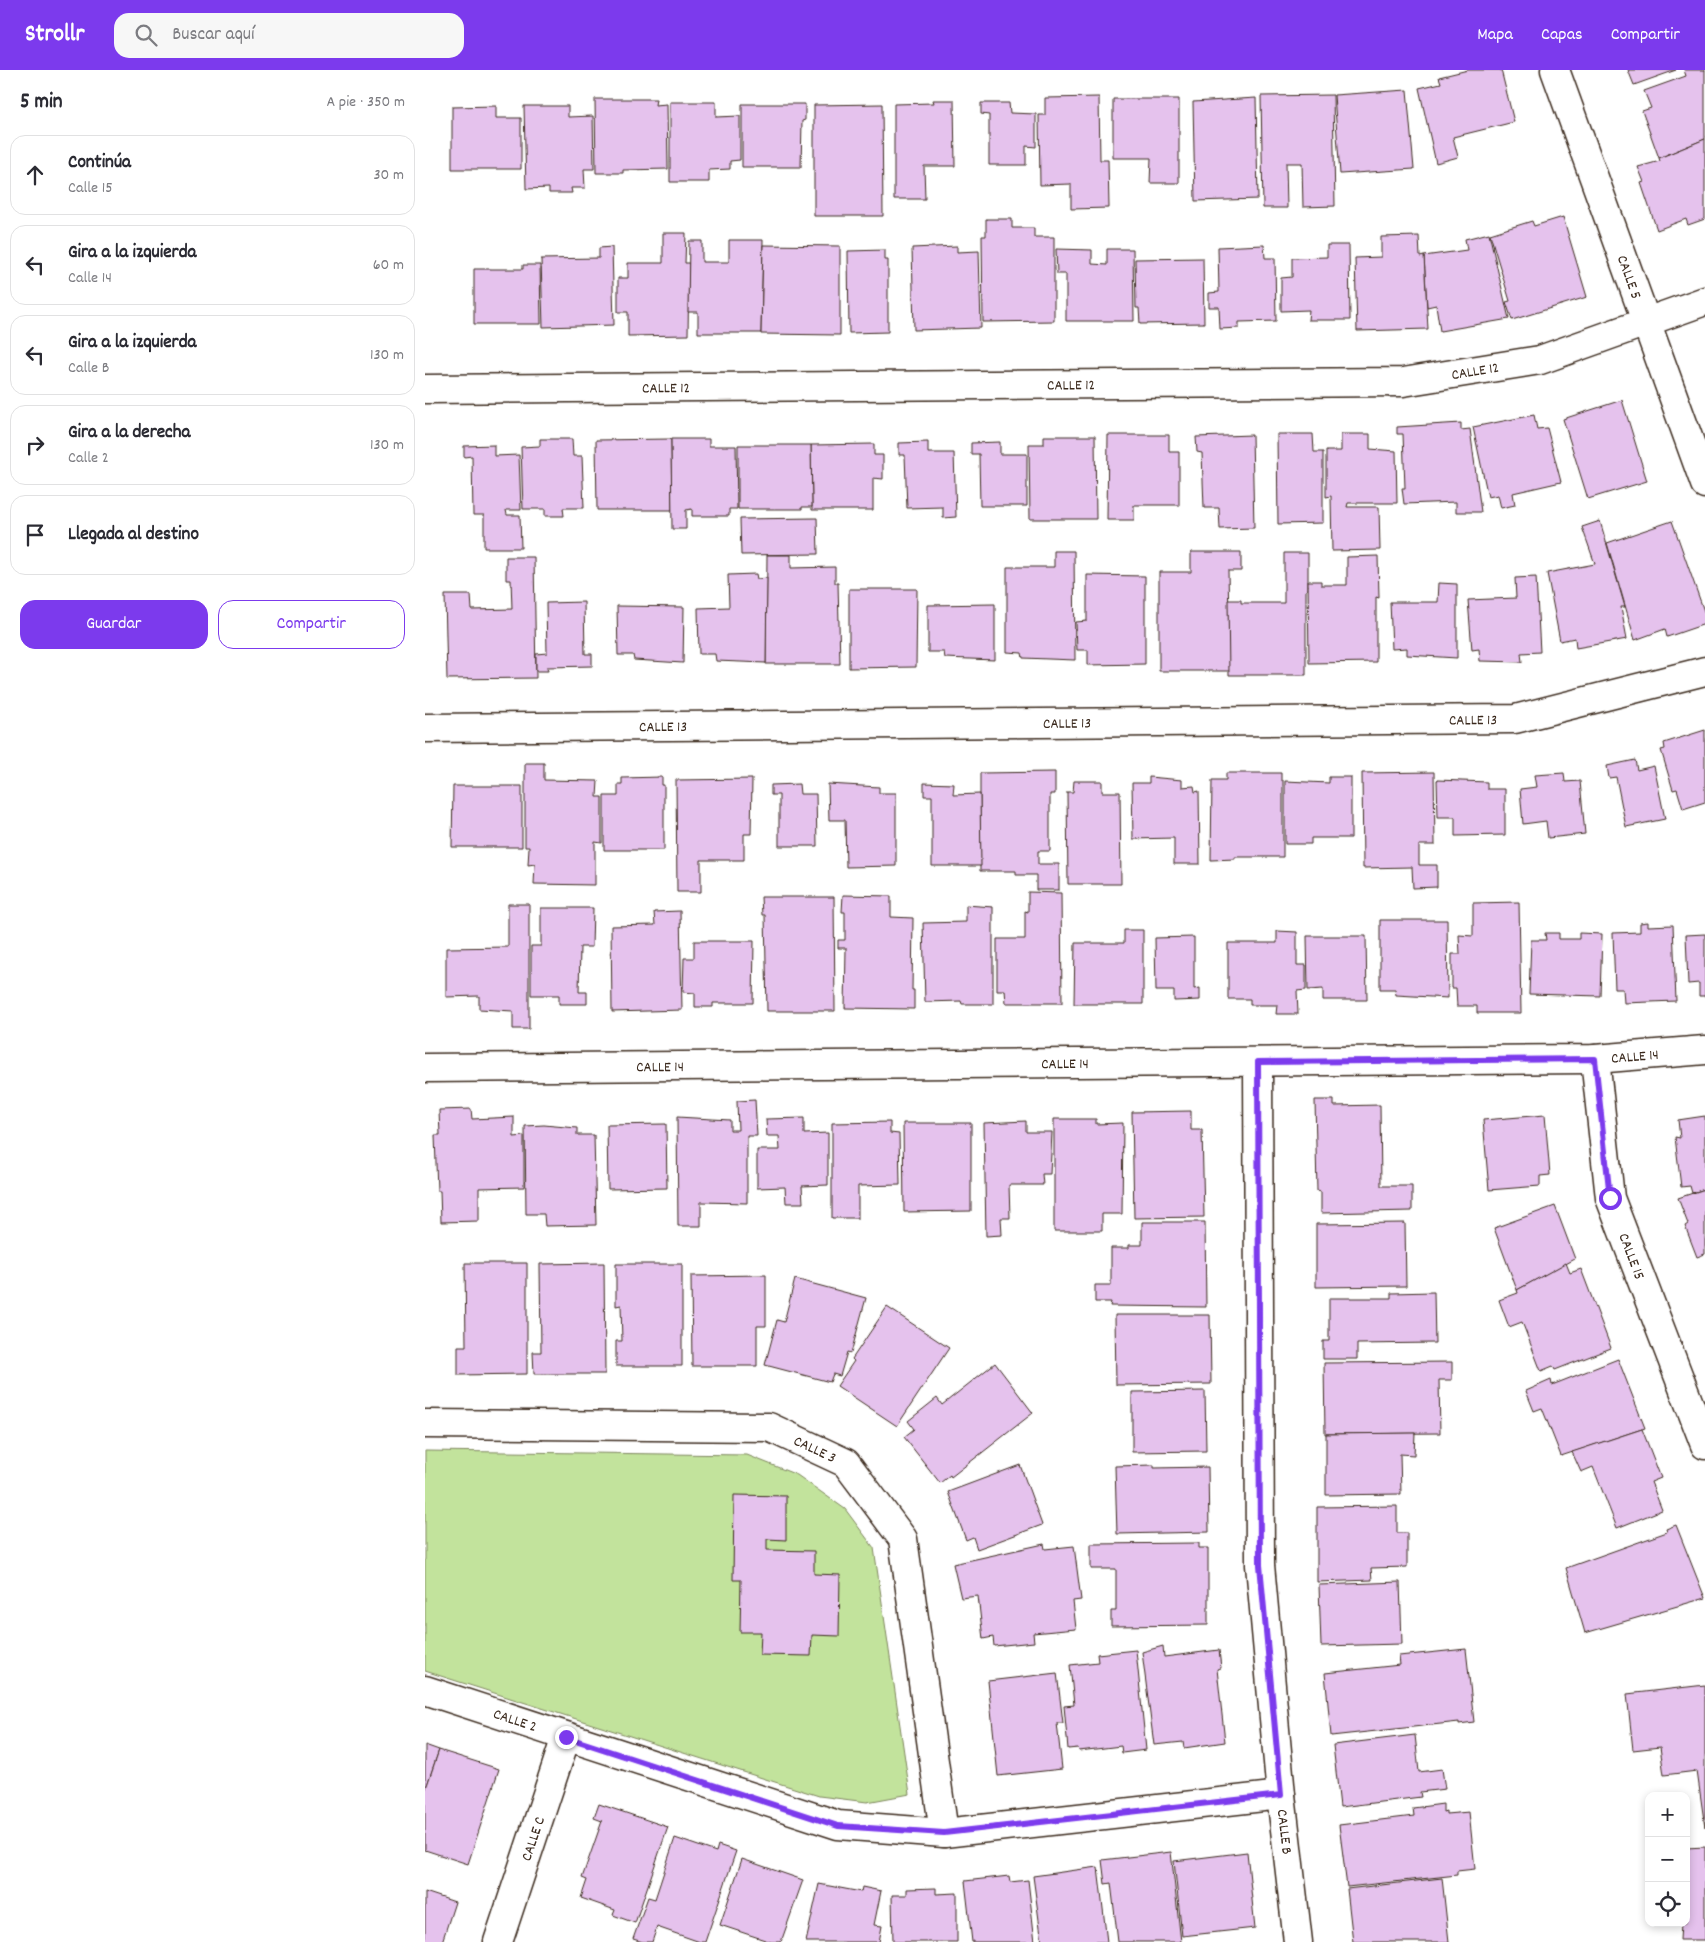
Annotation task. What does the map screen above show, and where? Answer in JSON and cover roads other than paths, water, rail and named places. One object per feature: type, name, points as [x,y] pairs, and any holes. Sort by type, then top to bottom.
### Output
[{"type":"street","name":"CALLE 5","points":[[1555,70],[1705,484]]},
{"type":"street","name":"CALLE 12","points":[[425,389],[1403,382],[1540,360],[1705,301]]},
{"type":"street","name":"CALLE 13","points":[[425,728],[1515,719],[1705,671]]},
{"type":"street","name":"CALLE 14","points":[[425,1068],[1595,1059],[1705,1050]]},
{"type":"street","name":"CALLE 15","points":[[1595,1059],[1610,1198],[1705,1445]]},
{"type":"street","name":"CALLE B","points":[[1258,1062],[1260,1565],[1281,1795],[1298,1942]]},
{"type":"street","name":"CALLE 3","points":[[425,1424],[769,1427],[846,1463],[903,1539],[944,1833]]},
{"type":"street","name":"CALLE 2","points":[[425,1690],[838,1826],[944,1833],[1281,1795]]},
{"type":"street","name":"CALLE C","points":[[498,1942],[566,1737]]}]
